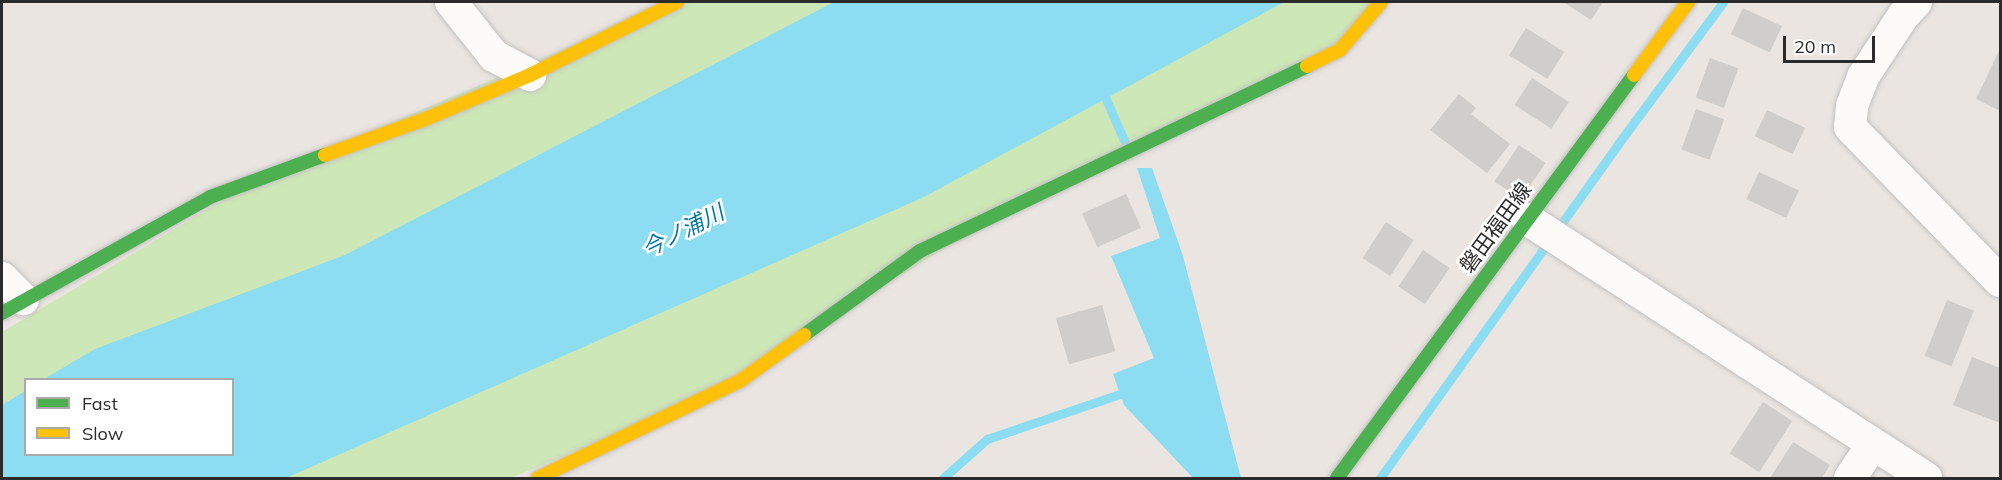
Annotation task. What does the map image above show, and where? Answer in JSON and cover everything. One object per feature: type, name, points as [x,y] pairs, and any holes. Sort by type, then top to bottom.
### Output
[{"type":"street","points":[[452,2],[494,56],[530,75]]},
{"type":"street","points":[[2,278],[12,306],[210,197],[423,120],[530,75],[677,2]]},
{"type":"street","points":[[538,478],[740,381],[920,251],[1340,50],[1380,2]]},
{"type":"street","name":"磐田福田線","points":[[1337,478],[1688,2]]},
{"type":"street","points":[[1916,2],[1903,16],[1863,77],[1852,106],[1850,127],[2001,281]]},
{"type":"street","points":[[1527,219],[1926,478]]},
{"type":"street","points":[[1850,478],[1873,444]]},
{"type":"green space","points":[[675,2],[1379,2],[1340,50],[998,214],[719,391],[511,478],[2,478],[2,332],[257,180]]},
{"type":"water","name":"今ノ浦川","points":[[834,2],[1284,2],[924,197],[286,478],[2,478],[2,405],[24,392],[24,456],[234,456],[234,378],[46,378],[95,349],[345,255]]},
{"type":"water","points":[[1137,168],[1152,168],[1183,256],[1241,478],[1193,478],[1124,405],[1113,374],[1154,358],[1111,256],[1160,238]]},
{"type":"building","points":[[1563,2],[1603,2],[1591,20]]},
{"type":"building","points":[[1743,8],[1782,26],[1770,52],[1731,34]]},
{"type":"building","points":[[1526,28],[1564,52],[1547,79],[1509,55]]},
{"type":"building","points":[[2000,49],[2000,111],[1976,99]]},
{"type":"building","points":[[1710,58],[1738,68],[1724,108],[1696,97]]},
{"type":"building","points":[[1532,78],[1569,102],[1551,129],[1515,105]]},
{"type":"building","points":[[1459,94],[1476,108],[1471,114],[1510,144],[1487,173],[1430,130]]},
{"type":"building","points":[[1696,109],[1724,119],[1709,160],[1681,149]]},
{"type":"building","points":[[1767,110],[1805,128],[1793,154],[1755,136]]},
{"type":"building","points":[[1519,145],[1546,163],[1521,199],[1494,181]]},
{"type":"building","points":[[1759,172],[1799,191],[1786,218],[1746,199]]},
{"type":"building","points":[[1126,194],[1141,228],[1097,247],[1082,214]]},
{"type":"building","points":[[1386,222],[1414,240],[1390,276],[1363,258]]},
{"type":"building","points":[[1423,250],[1450,268],[1425,304],[1398,286]]},
{"type":"building","points":[[1947,300],[1974,311],[1951,366],[1925,356]]},
{"type":"building","points":[[1102,305],[1115,351],[1069,364],[1056,318]]},
{"type":"building","points":[[1972,357],[2000,368],[2000,423],[1953,405]]},
{"type":"building","points":[[1763,402],[1792,421],[1759,472],[1730,453]]},
{"type":"building","points":[[1793,442],[1830,465],[1822,478],[1770,478]]},
{"type":"waterway","points":[[1380,478],[1618,144],[1723,2]]},
{"type":"waterway","points":[[1101,88],[1127,147]]},
{"type":"waterway","points":[[943,478],[987,439],[1132,390]]},
{"type":"traffic: fast","points":[[804,335],[920,251],[1307,66]]},
{"type":"traffic: fast","points":[[1337,478],[1634,75]]},
{"type":"traffic: fast","points":[[2,313],[210,197],[325,155]]},
{"type":"traffic: slow","points":[[325,155],[423,120],[530,75],[677,2]]},
{"type":"traffic: slow","points":[[1307,66],[1340,50],[1381,2]]},
{"type":"traffic: slow","points":[[1634,75],[1688,2]]},
{"type":"traffic: slow","points":[[538,478],[740,381],[804,335]]}]
